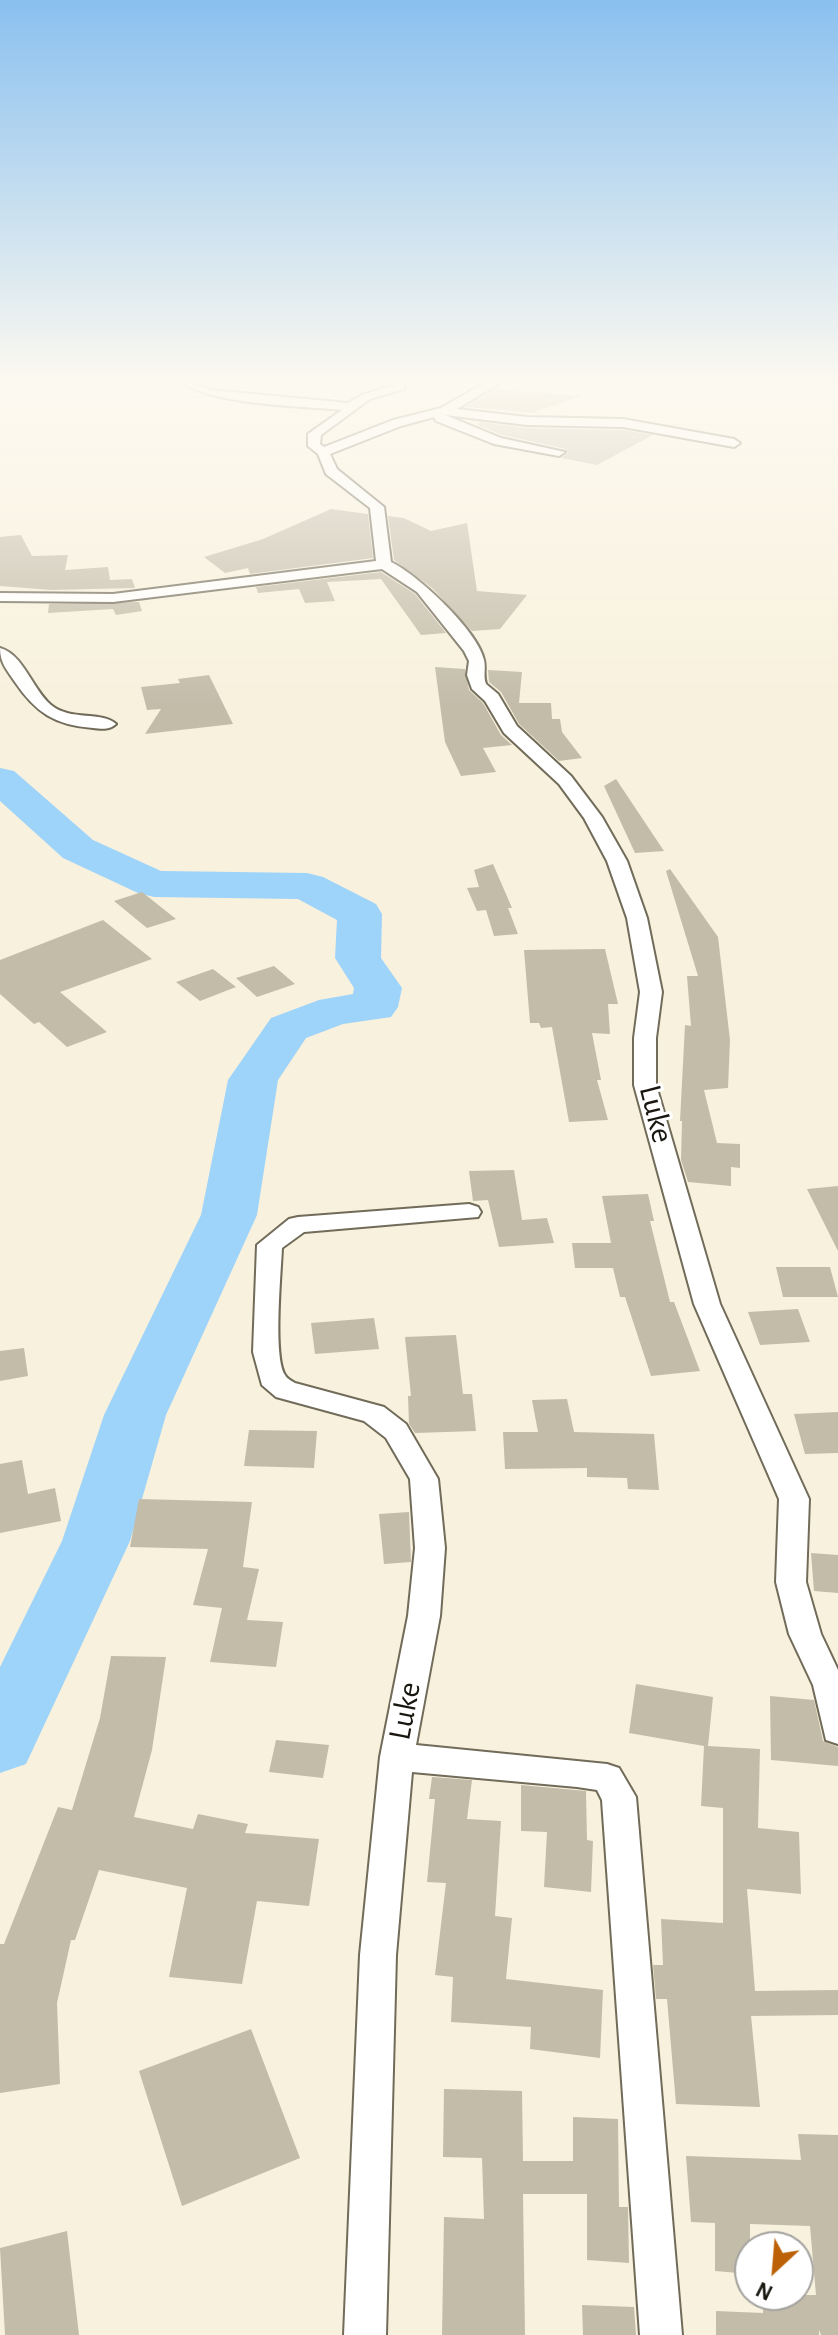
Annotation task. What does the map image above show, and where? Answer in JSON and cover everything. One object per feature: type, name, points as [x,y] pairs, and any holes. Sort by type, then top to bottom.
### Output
[{"type":"street","points":[[0,597],[113,598],[384,564],[377,507],[351,487]]},
{"type":"street","name":"Luke","points":[[384,564],[403,571],[419,583],[472,650],[477,661],[475,675],[478,686],[492,698],[510,729],[565,780],[593,817],[617,861],[637,918],[651,992],[645,1038],[645,1085],[707,1304],[794,1499],[791,1582],[805,1634],[829,1685],[838,1730]]},
{"type":"street","points":[[0,653],[8,659],[43,711],[77,722],[108,724]]},
{"type":"street","name":"Luke","points":[[365,2335],[378,1955],[397,1757],[424,1616],[430,1548],[424,1479],[396,1431],[374,1414],[286,1390],[276,1384],[270,1375],[270,1245],[298,1225],[469,1212]]},
{"type":"street","name":"Luke","points":[[397,1757],[607,1778],[619,1797],[661,2335]]},
{"type":"building","points":[[331,509],[368,514],[373,558],[250,574],[248,568],[225,573],[204,557],[263,539]]},
{"type":"building","points":[[388,516],[404,518],[431,531],[467,523],[477,591],[527,595],[500,629],[472,631],[432,588],[394,560]]},
{"type":"building","points":[[21,535],[32,556],[68,555],[65,570],[108,567],[110,580],[132,579],[135,588],[51,590],[0,586],[0,537]]},
{"type":"building","points":[[381,572],[415,594],[446,633],[421,635],[381,579],[327,582],[335,601],[305,603],[299,589],[258,593],[256,587]]},
{"type":"building","points":[[139,602],[142,611],[116,615],[113,609],[48,613],[49,604]]},
{"type":"building","points":[[435,667],[465,669],[469,690],[483,703],[501,735],[512,745],[483,748],[496,772],[461,776],[445,742]]},
{"type":"building","points":[[488,670],[522,672],[519,703],[551,703],[552,719],[560,719],[562,732],[582,758],[559,761],[519,724],[501,692],[489,682]]},
{"type":"building","points":[[209,675],[233,724],[145,734],[161,709],[147,710],[141,687],[180,683],[178,679]]},
{"type":"building","points":[[616,779],[664,851],[635,853],[604,786]]},
{"type":"building","points":[[493,864],[512,908],[508,908],[518,934],[494,936],[486,910],[477,911],[467,888],[479,887],[474,870]]},
{"type":"building","points":[[670,869],[718,937],[730,1040],[728,1088],[704,1090],[717,1143],[740,1144],[740,1168],[731,1167],[731,1186],[688,1182],[681,1160],[685,1025],[691,1026],[687,976],[698,976],[666,871]]},
{"type":"building","points":[[142,892],[176,919],[147,928],[114,901]]},
{"type":"building","points":[[103,920],[152,959],[60,992],[107,1032],[67,1047],[39,1022],[34,1024],[0,994],[0,960]]},
{"type":"building","points":[[605,949],[618,1004],[608,1004],[610,1034],[592,1033],[601,1080],[597,1080],[608,1120],[569,1122],[552,1027],[541,1028],[539,1023],[530,1023],[524,950]]},
{"type":"building","points":[[274,966],[295,984],[257,997],[236,978]]},
{"type":"building","points":[[213,969],[236,987],[200,1001],[176,982]]},
{"type":"building","points":[[514,1170],[522,1220],[547,1218],[554,1243],[499,1247],[488,1200],[473,1201],[469,1171]]},
{"type":"building","points":[[838,1186],[838,1251],[807,1189]]},
{"type":"building","points":[[648,1194],[654,1221],[650,1221],[670,1302],[674,1302],[700,1371],[651,1376],[625,1297],[620,1297],[613,1268],[575,1268],[572,1243],[611,1243],[602,1196]]},
{"type":"building","points":[[776,1267],[830,1267],[838,1297],[783,1297]]},
{"type":"building","points":[[798,1309],[810,1342],[760,1345],[748,1312]]},
{"type":"building","points":[[374,1318],[379,1349],[315,1354],[311,1323]]},
{"type":"building","points":[[456,1335],[463,1394],[472,1394],[476,1431],[415,1433],[409,1424],[408,1396],[411,1396],[405,1337]]},
{"type":"building","points":[[24,1348],[28,1376],[0,1381],[0,1351]]},
{"type":"building","points":[[567,1399],[574,1432],[654,1434],[659,1490],[628,1489],[627,1478],[587,1477],[587,1468],[505,1469],[503,1432],[538,1432],[532,1400]]},
{"type":"building","points":[[838,1412],[838,1453],[805,1454],[794,1414]]},
{"type":"building","points":[[249,1430],[317,1431],[314,1468],[244,1466]]},
{"type":"building","points":[[22,1460],[28,1494],[55,1488],[61,1521],[0,1533],[0,1464]]},
{"type":"building","points":[[139,1499],[252,1502],[243,1567],[259,1569],[247,1620],[283,1622],[276,1667],[210,1662],[222,1608],[193,1605],[208,1549],[130,1547]]},
{"type":"building","points":[[409,1512],[411,1562],[384,1564],[379,1514]]},
{"type":"building","points":[[811,1553],[838,1555],[838,1593],[814,1591]]},
{"type":"building","points":[[111,1656],[166,1657],[152,1750],[134,1817],[193,1829],[198,1814],[248,1824],[245,1833],[319,1839],[309,1906],[257,1901],[242,1984],[169,1977],[187,1888],[99,1870],[75,1940],[71,1940],[57,2003],[60,2084],[0,2093],[0,1944],[4,1944],[58,1807],[72,1810],[100,1718]]},
{"type":"building","points":[[636,1684],[713,1697],[708,1746],[760,1749],[758,1828],[799,1832],[801,1894],[747,1889],[755,1991],[838,1990],[838,2015],[751,2016],[760,2107],[676,2104],[667,1999],[656,1999],[653,1965],[663,1965],[661,1919],[723,1923],[723,1808],[701,1806],[704,1746],[629,1733]]},
{"type":"building","points":[[770,1696],[814,1700],[823,1741],[838,1747],[838,1766],[771,1760]]},
{"type":"building","points":[[276,1740],[329,1745],[323,1778],[269,1772]]},
{"type":"building","points":[[432,1777],[472,1780],[467,1819],[501,1821],[495,1916],[512,1918],[506,1979],[603,1990],[600,2058],[530,2049],[531,2027],[451,2022],[453,1977],[435,1975],[446,1883],[427,1882],[435,1799],[429,1799]]},
{"type":"building","points":[[521,1785],[586,1791],[587,1840],[593,1841],[591,1892],[544,1887],[547,1832],[521,1831]]},
{"type":"building","points":[[251,2029],[300,2158],[182,2206],[139,2071]]},
{"type":"building","points":[[444,2089],[522,2091],[523,2161],[573,2161],[573,2117],[618,2119],[619,2207],[628,2207],[629,2263],[587,2260],[587,2194],[523,2194],[525,2335],[442,2335],[444,2217],[484,2219],[482,2158],[443,2157]]},
{"type":"building","points":[[798,2134],[838,2135],[838,2335],[821,2335],[819,2330],[819,2335],[716,2335],[716,2311],[814,2311],[814,2231],[810,2231],[810,2226],[750,2224],[750,2231],[734,2231],[734,2273],[715,2271],[715,2223],[691,2222],[686,2156],[801,2160]]},
{"type":"building","points":[[67,2231],[79,2335],[5,2335],[0,2248]]},
{"type":"building","points":[[582,2305],[634,2307],[636,2335],[583,2335]]},
{"type":"waterway","points":[[0,780],[78,849],[154,884],[307,886],[360,914],[358,958],[378,988],[374,1007],[336,1010],[288,1028],[253,1080],[229,1215],[135,1415],[96,1541],[0,1742]]}]
